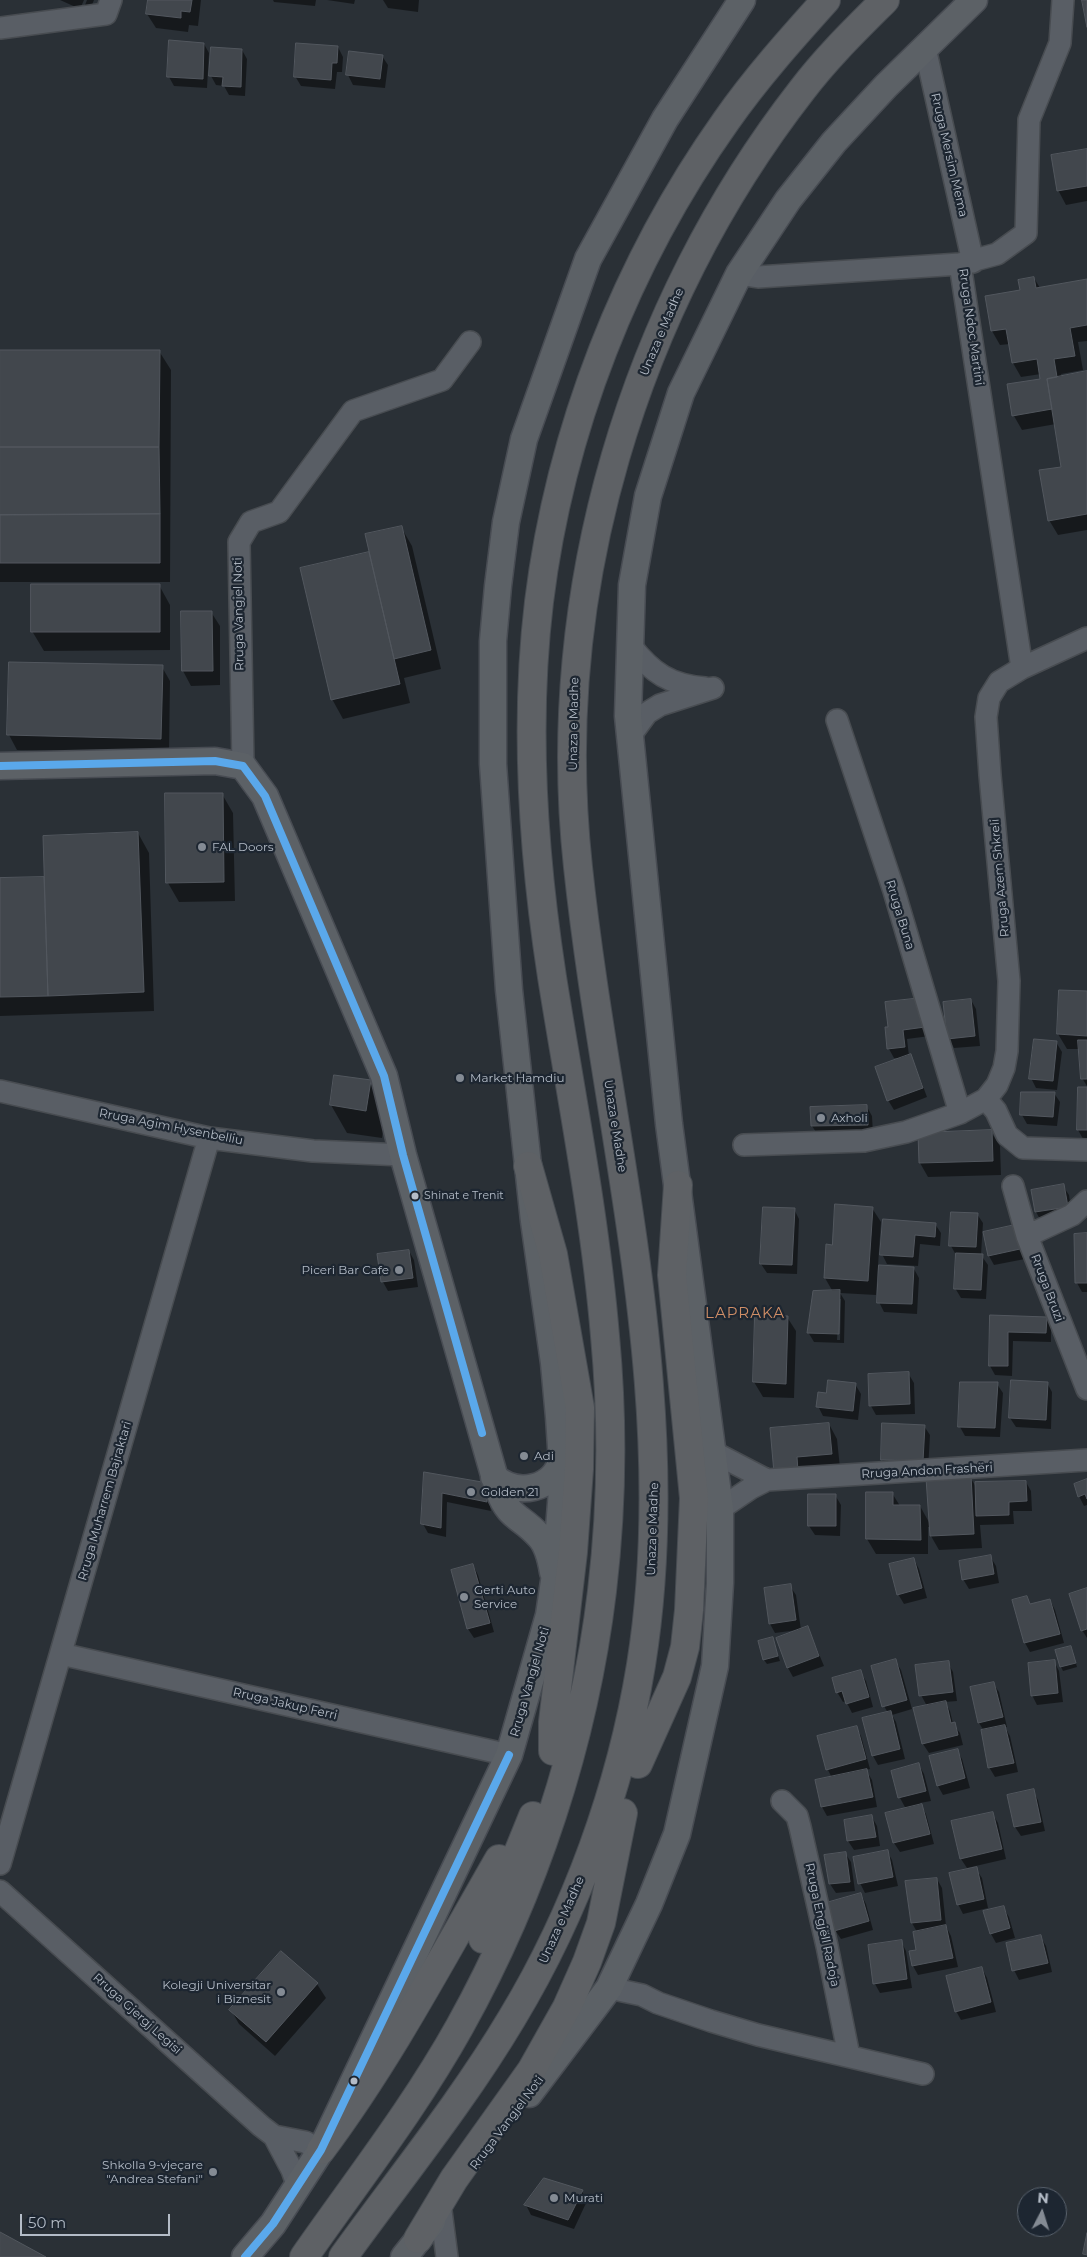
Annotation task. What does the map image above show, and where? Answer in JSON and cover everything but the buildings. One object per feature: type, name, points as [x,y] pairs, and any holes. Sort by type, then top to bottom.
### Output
[{"type":"highway","points":[[304,2257],[424,2087],[459,2029],[481,1987],[516,1909],[548,1825],[576,1732],[602,1592],[608,1515],[610,1453],[606,1337],[580,1146],[552,974],[538,863],[532,725],[535,640],[543,571],[558,494],[586,399],[615,322],[646,254],[682,189],[727,120],[788,41],[826,0]]},
{"type":"highway","name":"Unaza e Madhe","points":[[343,2257],[464,2092],[512,2018],[547,1954],[581,1878],[599,1831],[622,1754],[634,1706],[649,1608],[655,1514],[655,1460],[651,1401],[634,1248],[607,1080],[577,862],[572,725],[577,639],[583,598],[603,504],[626,421],[660,333],[693,262],[736,187],[781,118],[840,45],[885,0]]},
{"type":"highway","points":[[528,1166],[553,1254],[580,1408],[579,1469],[574,1542],[564,1648],[553,1722],[553,1752]]},
{"type":"highway","points":[[638,1764],[677,1677],[684,1652],[689,1610],[694,1498],[685,1386],[672,1275],[678,1185]]},
{"type":"highway","points":[[547,1954],[569,1930],[586,1903],[608,1854],[638,1764],[658,1667],[665,1615],[668,1565],[665,1506],[655,1460]]},
{"type":"highway","points":[[424,2087],[430,2059],[456,2005],[540,1796],[553,1752],[571,1674],[586,1584],[598,1539],[608,1515]]},
{"type":"highway","points":[[321,2150],[392,2045],[437,1971],[525,1812],[540,1796]]},
{"type":"highway","points":[[411,2248],[454,2179],[531,2071],[552,2037],[587,1962],[601,1922],[623,1813]]},
{"type":"main road","name":"Rruga Vangjel Noti","points":[[245,2257],[273,2224],[321,2150],[509,1755],[549,1615],[561,1527],[562,1459],[554,1363],[528,1166],[510,990],[493,764],[494,641],[503,545],[517,466],[532,412],[588,259],[665,119],[742,0]]},
{"type":"main road","name":"Rruga Vangjel Noti","points":[[411,2248],[609,1988],[649,1904],[676,1834],[714,1666],[720,1583],[720,1509],[669,1124],[628,716],[632,585],[648,496],[681,393],[739,274],[788,200],[834,142],[974,0]]},
{"type":"main road","points":[[0,766],[216,761],[243,766],[265,796],[384,1076],[403,1155]]},
{"type":"main road","name":"Rruga Vangjel Noti","points":[[403,1155],[496,1483],[504,1505],[538,1535],[544,1543],[555,1579]]},
{"type":"main road","points":[[496,1483],[510,1487],[533,1487],[550,1479],[556,1473],[562,1459]]},
{"type":"street","name":"Rruga Ndoc Martini","points":[[1022,668],[967,263],[997,254],[1026,233],[1029,120],[1060,43],[1062,0]]},
{"type":"street","points":[[0,28],[108,7]]},
{"type":"street","name":"Rruga Mersim Mema","points":[[925,48],[967,263]]},
{"type":"street","points":[[739,274],[758,277],[967,263]]},
{"type":"street","name":"Rruga Vangjel Noti","points":[[243,766],[239,542],[251,522],[278,512],[353,411],[442,380],[470,342]]},
{"type":"street","name":"Rruga Azem Shkreli","points":[[986,1099],[997,1084],[1004,1068],[1009,980],[986,717],[989,698],[1000,682],[1022,668],[1087,638]]},
{"type":"street","points":[[630,736],[647,714],[660,705],[713,688],[690,687],[671,682],[655,672],[631,646]]},
{"type":"street","name":"Rruga Buna","points":[[837,720],[894,891],[960,1112]]},
{"type":"street","name":"Rruga Agim Hysenbelliu","points":[[0,1091],[209,1138],[313,1151],[403,1155]]},
{"type":"street","points":[[744,1145],[864,1141],[906,1132],[960,1112],[986,1099],[996,1111],[1007,1135],[1023,1148],[1087,1150]]},
{"type":"street","name":"Rruga Muharrem Bajraktari","points":[[0,1864],[209,1138]]},
{"type":"street","name":"Rruga Bruzi","points":[[1013,1186],[1027,1236],[1087,1389]]},
{"type":"street","points":[[1027,1236],[1072,1215],[1087,1201]]},
{"type":"street","points":[[713,1452],[767,1480]]},
{"type":"street","name":"Rruga Andon Frashëri","points":[[720,1509],[751,1488],[767,1480],[1087,1460]]},
{"type":"street","name":"Rruga Jakup Ferri","points":[[61,1654],[509,1755]]},
{"type":"street","name":"Rruga Engjëll Radoja","points":[[782,1801],[796,1816],[800,1827],[827,1946],[849,2056]]},
{"type":"street","name":"Rruga Gjergj Legisi","points":[[0,1891],[274,2136],[292,2170],[298,2187]]},
{"type":"street","points":[[609,1988],[642,1995],[658,2003],[758,2035],[924,2074]]},
{"type":"street","name":"Rruga Gjergj Legisi","points":[[274,2136],[306,2142],[321,2150]]},
{"type":"street","points":[[441,2211],[447,2257]]},
{"type":"transit line","points":[[0,766],[215,761],[243,766],[265,796],[384,1076],[403,1155],[482,1433]]},
{"type":"transit line","points":[[245,2257],[273,2224],[321,2150],[509,1755]]},
{"type":"place","name":"FAL Doors","points":[[202,847]]},
{"type":"place","name":"Market Hamdiu","points":[[460,1078]]},
{"type":"place","name":"Axholi","points":[[821,1118]]},
{"type":"place","name":"Shinat e Trenit","points":[[415,1196]]},
{"type":"place","name":"Piceri Bar Cafe","points":[[399,1270]]},
{"type":"place","name":"Adi","points":[[524,1456]]},
{"type":"place","name":"Golden 21","points":[[471,1492]]},
{"type":"place","name":"Gerti Auto Service","points":[[464,1597]]},
{"type":"place","name":"Kolegji Universitar i Biznesit","points":[[281,1992]]},
{"type":"place","name":"Shkolla 9-vjeçare \"Andrea Stefani\"","points":[[213,2172]]},
{"type":"place","name":"Murati","points":[[554,2198]]},
{"type":"district","name":"LAPRAKA","points":[[745,1314]]}]
